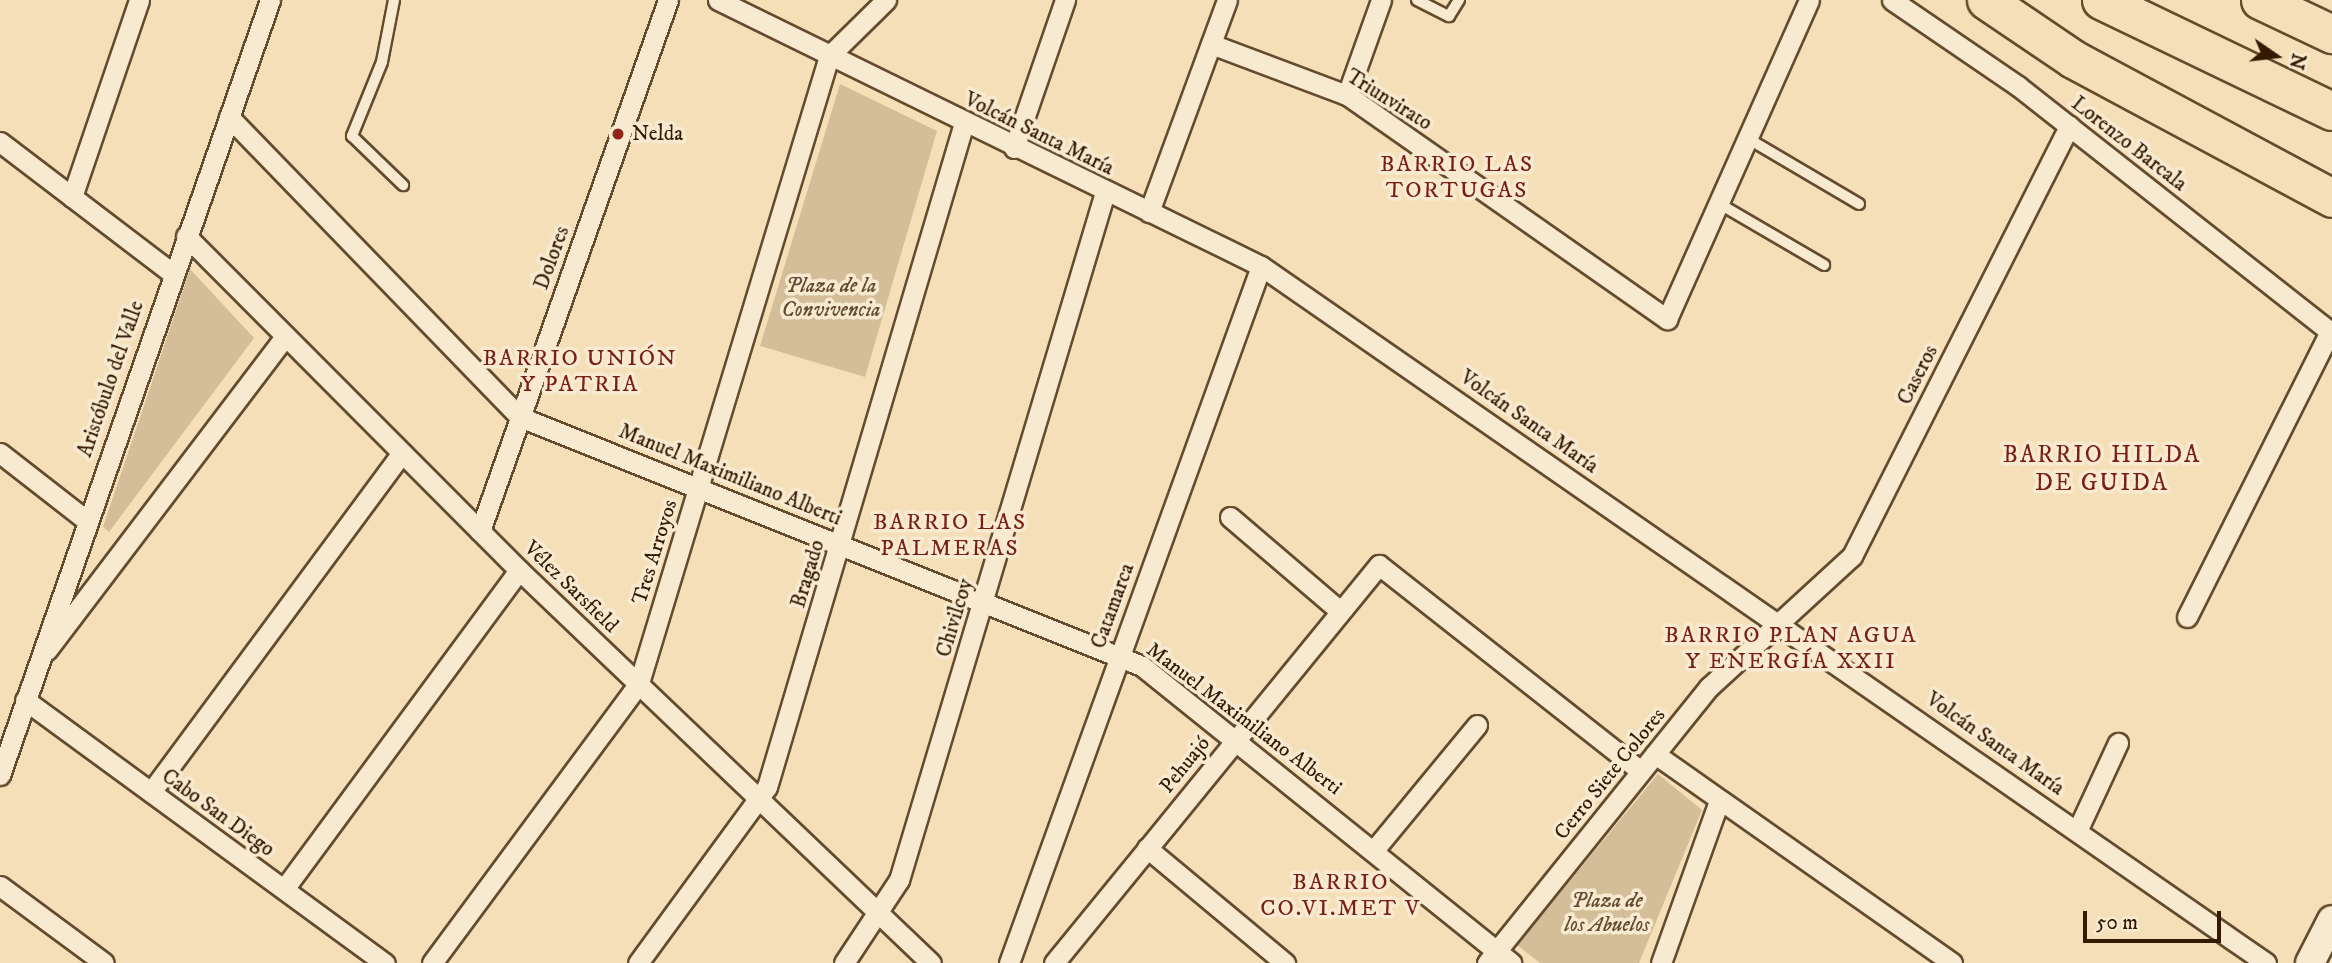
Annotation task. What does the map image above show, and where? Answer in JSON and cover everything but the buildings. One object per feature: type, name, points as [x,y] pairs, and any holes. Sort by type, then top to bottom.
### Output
[{"type":"highway","points":[[1986,0],[2073,59],[2332,198]]},
{"type":"highway","points":[[2101,0],[2332,111]]},
{"type":"highway","points":[[2260,0],[2332,34]]},
{"type":"main road","points":[[2310,963],[2332,920]]},
{"type":"street","points":[[72,197],[139,0]]},
{"type":"street","name":"Aristóbulo del Valle","points":[[0,775],[172,273],[270,0]]},
{"type":"street","name":"Dolores","points":[[480,531],[668,0]]},
{"type":"street","name":"Tres Arroyos","points":[[432,963],[639,683],[829,57],[886,0]]},
{"type":"street","points":[[1014,148],[1065,0]]},
{"type":"street","points":[[1149,212],[1227,0]]},
{"type":"street","points":[[1347,95],[1381,0]]},
{"type":"street","points":[[1718,203],[1809,0]]},
{"type":"street","name":"Lorenzo Barcala","points":[[1892,0],[2069,126],[2331,332]]},
{"type":"street","name":"Volcán Santa María","points":[[721,1],[1014,148],[1261,266],[2078,829],[2266,963]]},
{"type":"street","name":"Triunvirato","points":[[1210,44],[1347,95],[1667,319],[1718,203]]},
{"type":"street","name":"Manuel Maximiliano Alberti","points":[[229,117],[520,416],[1120,654],[1237,737],[1374,850],[1499,959]]},
{"type":"street","name":"Bragado","points":[[638,963],[761,800],[841,543],[964,123]]},
{"type":"street","name":"Caseros","points":[[1776,621],[1852,556],[2069,126]]},
{"type":"street","points":[[0,142],[172,273]]},
{"type":"street","name":"Chivilcoy","points":[[844,963],[880,916],[899,880],[1105,192]]},
{"type":"street","name":"Vélez Sarsfield","points":[[186,236],[519,570],[931,963]]},
{"type":"street","name":"Catamarca","points":[[1009,963],[1261,266]]},
{"type":"street","points":[[2187,617],[2331,332]]},
{"type":"street","points":[[37,664],[285,336]]},
{"type":"street","points":[[0,453],[86,520]]},
{"type":"street","points":[[151,792],[402,453]]},
{"type":"street","points":[[1230,517],[1340,611]]},
{"type":"street","name":"Pehuajó","points":[[1054,963],[1379,565],[1641,771]]},
{"type":"street","points":[[284,889],[519,570]]},
{"type":"street","name":"Cerro Siete Colores","points":[[1499,959],[1641,771],[1709,687],[1776,621]]},
{"type":"street","name":"Cabo San Diego","points":[[25,700],[385,963]]},
{"type":"street","points":[[1374,850],[1477,725]]},
{"type":"street","points":[[2078,829],[2118,743]]},
{"type":"street","points":[[1655,754],[1951,963]]},
{"type":"street","points":[[1661,963],[1718,801]]},
{"type":"street","points":[[1147,848],[1285,963]]},
{"type":"street","points":[[0,886],[104,963]]},
{"type":"lane","points":[[394,0],[382,62],[352,136],[403,185]]},
{"type":"lane","points":[[1417,0],[1449,16],[1459,0]]},
{"type":"lane","points":[[1747,138],[1859,204]]},
{"type":"lane","points":[[1718,203],[1824,265]]},
{"type":"green space","name":"Plaza de la Convivencia","points":[[840,84],[937,131],[865,377],[760,346]]},
{"type":"green space","points":[[190,269],[254,338],[109,532],[103,527]]},
{"type":"green space","name":"Plaza de los Abuelos","points":[[1658,774],[1702,810],[1639,963],[1540,963],[1517,945]]},
{"type":"place","name":"Nelda","points":[[618,134]]},
{"type":"district","name":"BARRIO LAS TORTUGAS","points":[[1457,178]]},
{"type":"district","name":"BARRIO UNIÓN Y PATRIA","points":[[580,372]]},
{"type":"district","name":"BARRIO HILDA DE GUIDA","points":[[2102,470]]},
{"type":"district","name":"BARRIO LAS PALMERAS","points":[[950,536]]},
{"type":"district","name":"BARRIO PLAN AGUA Y ENERGÍA XXII","points":[[1791,649]]},
{"type":"district","name":"BARRIO CO.VI.MET V","points":[[1341,896]]}]
